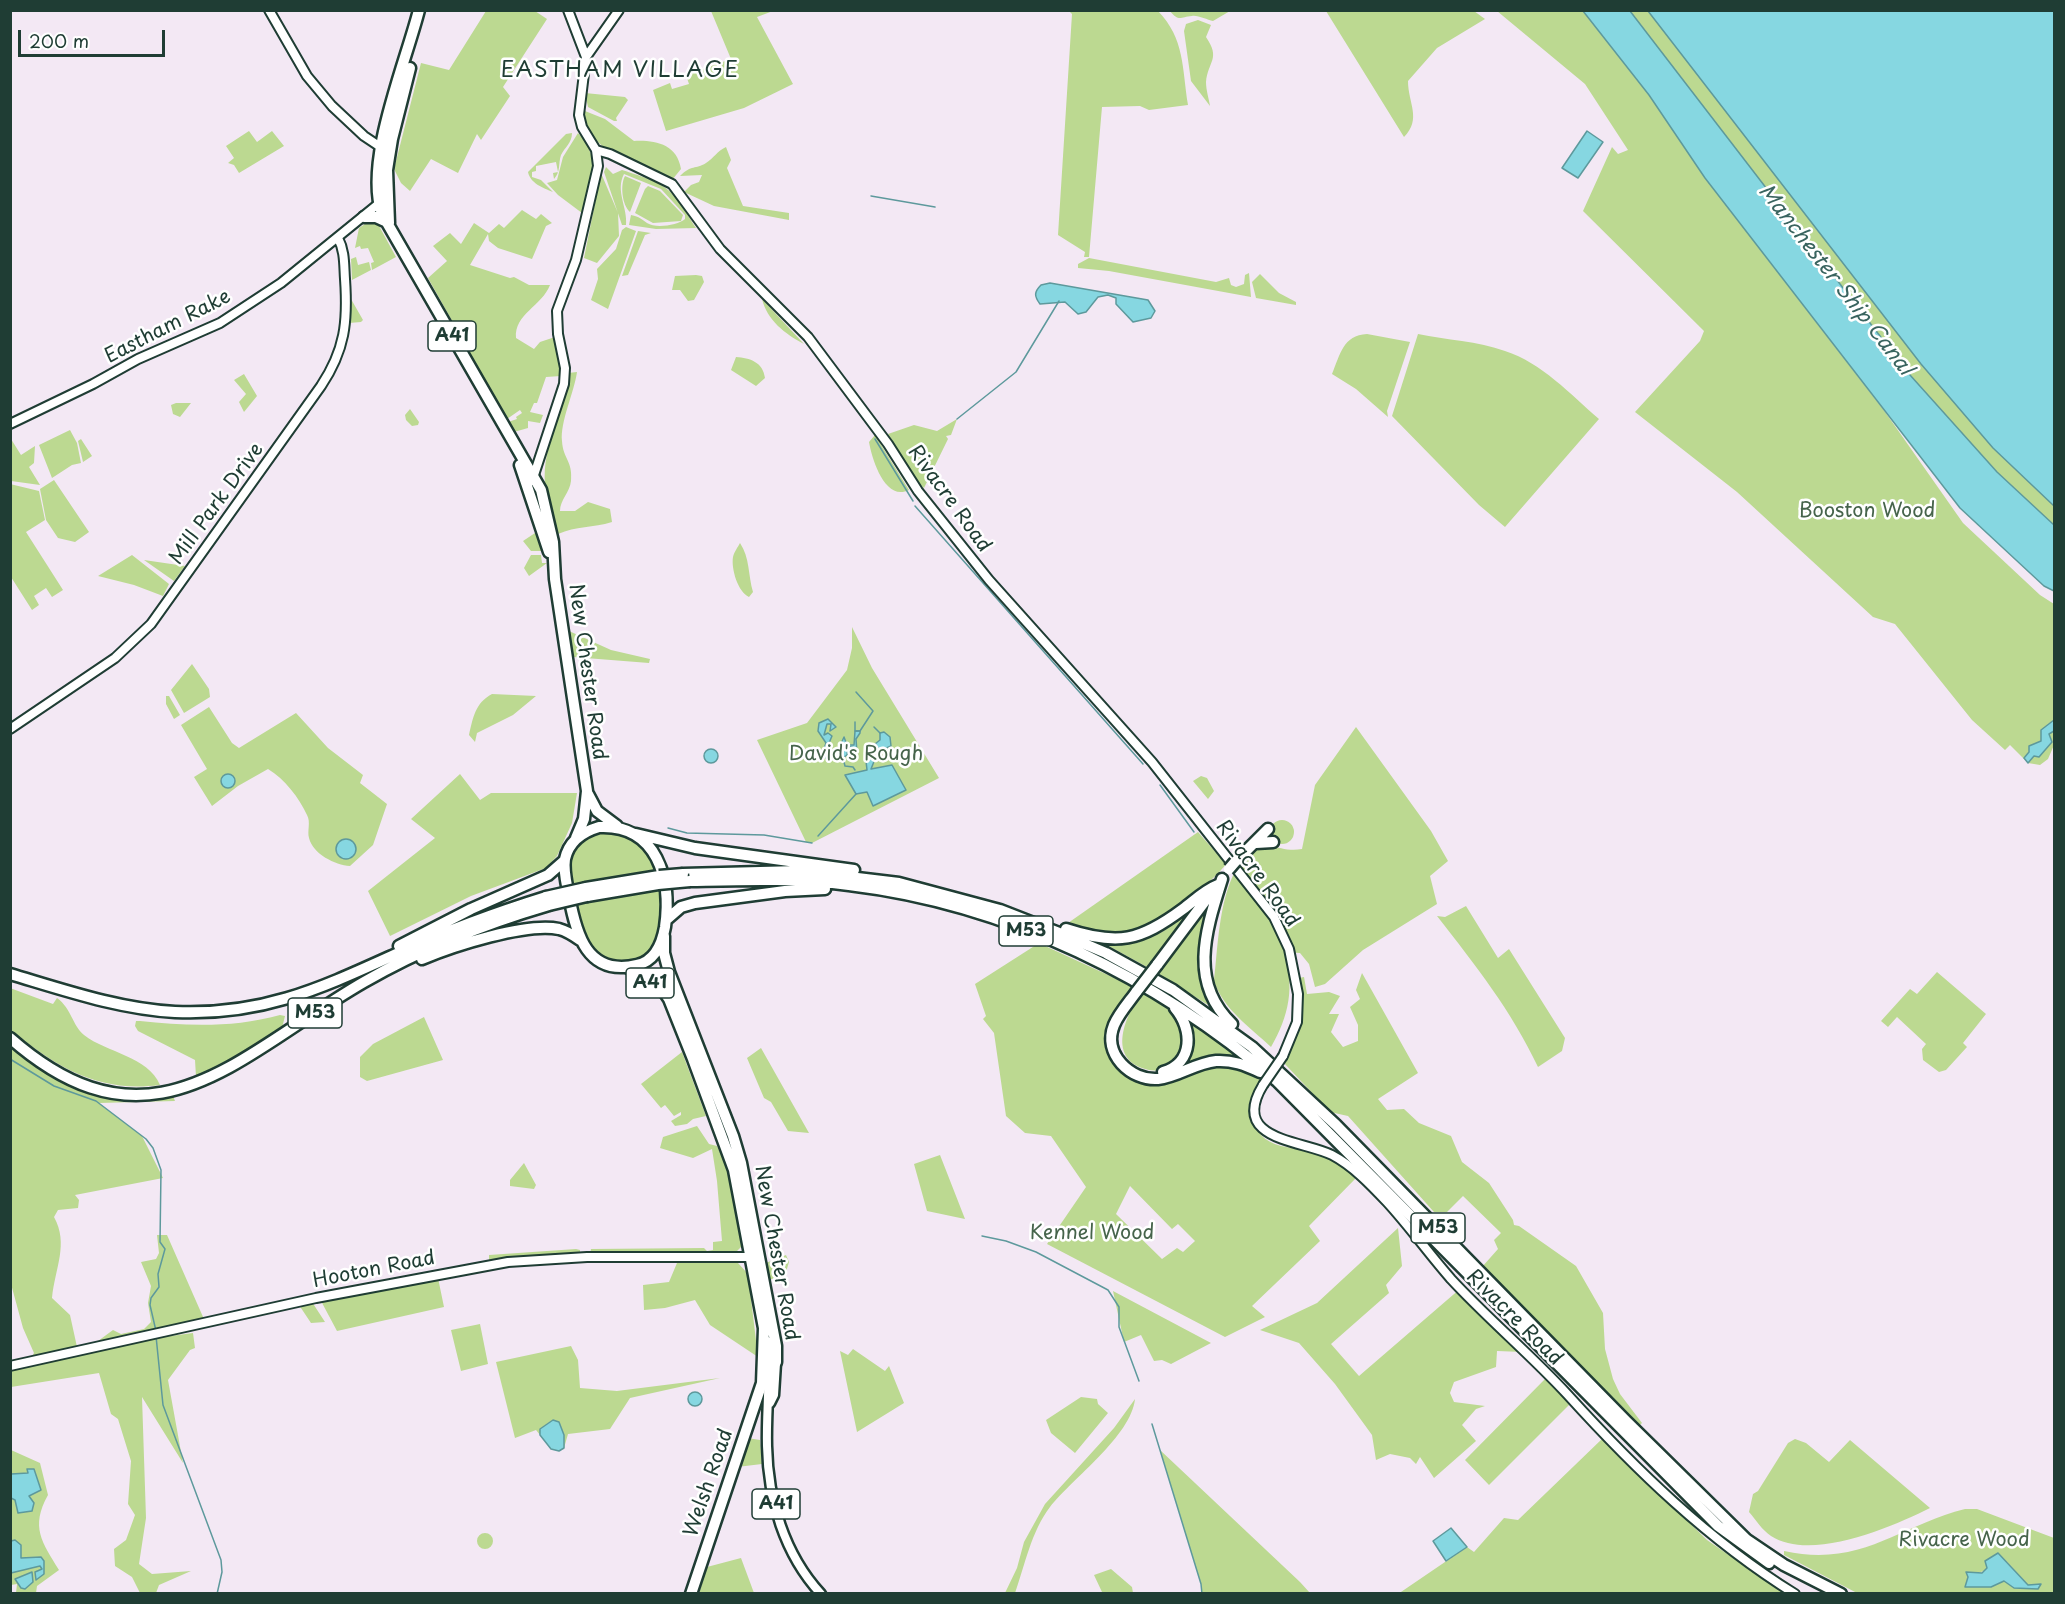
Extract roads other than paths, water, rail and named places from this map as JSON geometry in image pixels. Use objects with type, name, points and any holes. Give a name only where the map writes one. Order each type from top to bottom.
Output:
[{"type":"highway","name":"New Chester Road","points":[[386,150],[385,136],[418,10]]},
{"type":"highway","name":"New Chester Road","points":[[414,29],[411,64],[378,173],[383,201],[389,224],[516,449],[531,483],[541,490],[553,542],[552,558],[587,791],[584,819],[576,838]]},
{"type":"highway","points":[[364,217],[376,217],[389,224]]},
{"type":"highway","name":"New Chester Road","points":[[516,449],[526,463],[531,483]]},
{"type":"highway","name":"New Chester Road","points":[[587,791],[597,811],[619,827]]},
{"type":"highway","points":[[599,827],[619,827],[636,834],[657,857],[666,880],[664,936],[652,957],[641,964],[626,967],[607,965],[597,960],[580,940],[573,916],[564,861],[576,838],[599,827]]},
{"type":"highway","name":"M53","points":[[1268,829],[1232,866],[1137,991],[1112,1030],[1112,1045],[1118,1059],[1134,1075],[1158,1079],[1200,1064],[1226,1061],[1249,1067],[1277,1081]]},
{"type":"highway","name":"M53","points":[[636,834],[696,848],[871,872],[899,883],[1034,917],[1089,936],[1124,939],[1152,930],[1220,882]]},
{"type":"highway","points":[[1256,843],[1273,842]]},
{"type":"highway","name":"M53","points":[[364,970],[377,958],[435,926],[548,875],[564,861]]},
{"type":"highway","name":"M53","points":[[10,974],[114,1003],[173,1012],[234,1010],[276,1003],[326,987],[445,933],[547,901],[586,892],[659,880],[799,871],[899,883]]},
{"type":"highway","name":"M53","points":[[687,878],[799,881],[876,888],[978,914],[1037,935],[1104,962],[1167,998],[1208,1026],[1277,1081],[1718,1526],[1781,1570],[1824,1593]]},
{"type":"highway","name":"M53","points":[[1220,882],[1208,932],[1205,982],[1215,1006],[1252,1047],[1336,1125],[1626,1421],[1747,1540],[1784,1565],[1841,1593]]},
{"type":"highway","name":"M53","points":[[666,920],[681,907],[696,903],[785,891],[876,888]]},
{"type":"highway","name":"M53","points":[[10,1038],[54,1071],[79,1083],[107,1092],[133,1095],[171,1091],[198,1084],[229,1070],[362,983],[449,939],[547,901]]},
{"type":"highway","name":"M53","points":[[1000,910],[1106,954],[1173,990],[1252,1047]]},
{"type":"highway","name":"M53","points":[[362,983],[463,945],[532,929],[560,929],[580,940]]},
{"type":"highway","name":"A41","points":[[560,929],[594,965],[610,972],[646,980],[660,992],[699,1078]]},
{"type":"highway","name":"New Chester Road","points":[[664,936],[664,953],[669,972],[733,1136],[750,1206],[764,1328],[765,1385]]},
{"type":"highway","name":"New Chester Road","points":[[626,967],[650,977],[665,993],[734,1170],[774,1335],[776,1362],[765,1385]]},
{"type":"highway","name":"M53","points":[[1120,1016],[1118,1046],[1128,1063],[1146,1073],[1167,1071],[1183,1057],[1189,1035],[1183,1018],[1167,998]]},
{"type":"highway","name":"Welsh Road","points":[[691,1593],[765,1385]]},
{"type":"main road","points":[[268,10],[307,76],[332,106],[369,141],[386,150]]},
{"type":"main road","points":[[531,483],[542,456],[564,384],[565,368],[558,334],[557,311],[574,267],[598,166],[596,150],[582,128],[579,115],[586,57],[568,10]]},
{"type":"main road","points":[[586,57],[620,10]]},
{"type":"main road","points":[[369,141],[385,136]]},
{"type":"main road","name":"Rivacre Road","points":[[596,150],[610,154],[672,184],[720,249],[808,337],[888,444],[918,491],[982,572],[1152,762],[1274,917],[1289,949],[1298,993],[1297,1022],[1283,1056],[1256,1099],[1257,1121],[1265,1131],[1280,1140],[1328,1153],[1357,1172],[1392,1208],[1452,1279],[1536,1362],[1613,1446],[1752,1568],[1795,1593]]},
{"type":"main road","name":"Eastham Rake","points":[[10,424],[93,384],[138,359],[220,323],[281,283],[383,201]]},
{"type":"main road","name":"Mill Park Drive","points":[[10,729],[115,658],[151,624],[321,386],[332,369],[346,329],[344,259],[338,238]]},
{"type":"main road","points":[[526,463],[536,462],[542,456]]},
{"type":"main road","name":"Hooton Road","points":[[10,1366],[316,1298],[508,1262],[586,1257],[755,1257]]},
{"type":"main road","name":"A41","points":[[770,1403],[774,1395],[776,1362]]},
{"type":"main road","name":"A41","points":[[765,1385],[770,1403],[768,1466],[782,1528],[791,1555],[820,1593]]},
{"type":"water","name":"Manchester Ship Canal","points":[[1583,11],[1630,11],[1910,375],[1997,472],[2054,525],[2054,591],[2044,586],[1960,508],[1705,178],[1649,95]]},
{"type":"water","points":[[1648,11],[2054,11],[2054,506],[1993,448],[1921,364]]},
{"type":"water","points":[[1587,131],[1603,142],[1578,178],[1562,168]]},
{"type":"water","points":[[1050,283],[1148,300],[1155,311],[1151,318],[1133,322],[1116,304],[1116,298],[1108,295],[1098,297],[1086,312],[1078,314],[1065,302],[1040,304],[1036,296],[1037,290],[1041,285]]},
{"type":"water","points":[[828,719],[836,727],[830,731],[831,724],[827,724],[824,735],[828,733],[832,736],[829,743],[830,759],[821,757],[826,743],[818,731],[819,723]]},
{"type":"water","points":[[2054,720],[2054,731],[2049,734],[2052,742],[2039,757],[2034,756],[2028,763],[2024,758],[2029,752],[2029,746],[2041,741],[2041,730]]},
{"type":"water","points":[[855,731],[860,731],[856,739],[857,753],[854,754],[853,747],[848,747],[847,755],[843,758],[841,745],[844,737],[847,745],[854,745]]},
{"type":"water","points":[[884,732],[890,737],[891,746],[880,751],[875,744],[880,740],[880,733]]},
{"type":"water","points":[[711,749],[716,751],[718,756],[716,761],[711,763],[706,761],[704,756],[706,751]]},
{"type":"water","points":[[871,756],[875,759],[871,769],[892,765],[906,790],[873,806],[867,792],[856,794],[845,775],[867,770],[866,761]]},
{"type":"water","points":[[228,774],[233,776],[235,781],[233,786],[228,788],[223,786],[221,781],[223,776]]},
{"type":"water","points":[[346,839],[353,842],[356,849],[353,856],[346,859],[339,856],[336,849],[339,842]]},
{"type":"water","points":[[695,1392],[700,1394],[702,1399],[700,1404],[695,1406],[690,1404],[688,1399],[690,1394]]},
{"type":"water","points":[[553,1420],[559,1422],[564,1435],[564,1448],[559,1451],[551,1449],[540,1435],[540,1429]]},
{"type":"water","points":[[27,1469],[34,1469],[41,1490],[29,1496],[34,1503],[32,1511],[18,1513],[15,1500],[11,1498],[11,1474],[28,1473]]},
{"type":"water","points":[[1451,1528],[1467,1547],[1446,1561],[1433,1541]]},
{"type":"water","points":[[15,1540],[21,1545],[21,1558],[41,1557],[44,1561],[44,1574],[36,1580],[35,1572],[42,1569],[40,1566],[11,1573],[11,1541]]},
{"type":"water","points":[[1998,1553],[2028,1585],[2041,1584],[2038,1589],[2014,1588],[2004,1581],[1991,1587],[1965,1587],[1968,1577],[1966,1572],[1982,1573],[1987,1568],[1985,1561]]},
{"type":"water","points":[[32,1572],[33,1582],[25,1589],[21,1588],[15,1579]]},
{"type":"waterway","points":[[871,196],[935,207]]},
{"type":"waterway","points":[[957,419],[1016,372],[1059,301]]},
{"type":"waterway","points":[[875,439],[913,501]]},
{"type":"waterway","points":[[915,506],[1143,764]]},
{"type":"waterway","points":[[855,722],[855,731],[860,731],[873,711],[856,692]]},
{"type":"waterway","points":[[874,727],[880,733]]},
{"type":"waterway","points":[[830,751],[840,750]]},
{"type":"waterway","points":[[843,758],[845,766],[853,767],[855,770]]},
{"type":"waterway","points":[[1160,785],[1194,832]]},
{"type":"waterway","points":[[818,836],[856,794]]},
{"type":"waterway","points":[[668,828],[687,833],[764,835],[812,843]]},
{"type":"waterway","points":[[10,1059],[54,1086],[96,1101],[146,1139],[153,1148],[161,1170],[160,1242],[165,1249],[158,1274],[159,1287],[151,1298],[150,1305],[156,1331]]},
{"type":"waterway","points":[[982,1236],[1006,1241],[1036,1252],[1108,1290],[1119,1307],[1119,1327],[1139,1381]]},
{"type":"waterway","points":[[156,1336],[163,1405],[221,1560],[222,1572],[217,1594]]},
{"type":"waterway","points":[[1152,1424],[1201,1584],[1202,1594]]},
{"type":"district","name":"EASTHAM VILLAGE","points":[[620,71]]},
{"type":"park label","name":"Booston Wood","points":[[1867,511]]},
{"type":"park label","name":"David's Rough","points":[[856,754]]},
{"type":"park label","name":"Kennel Wood","points":[[1092,1233]]},
{"type":"park label","name":"Rivacre Wood","points":[[1964,1540]]}]
